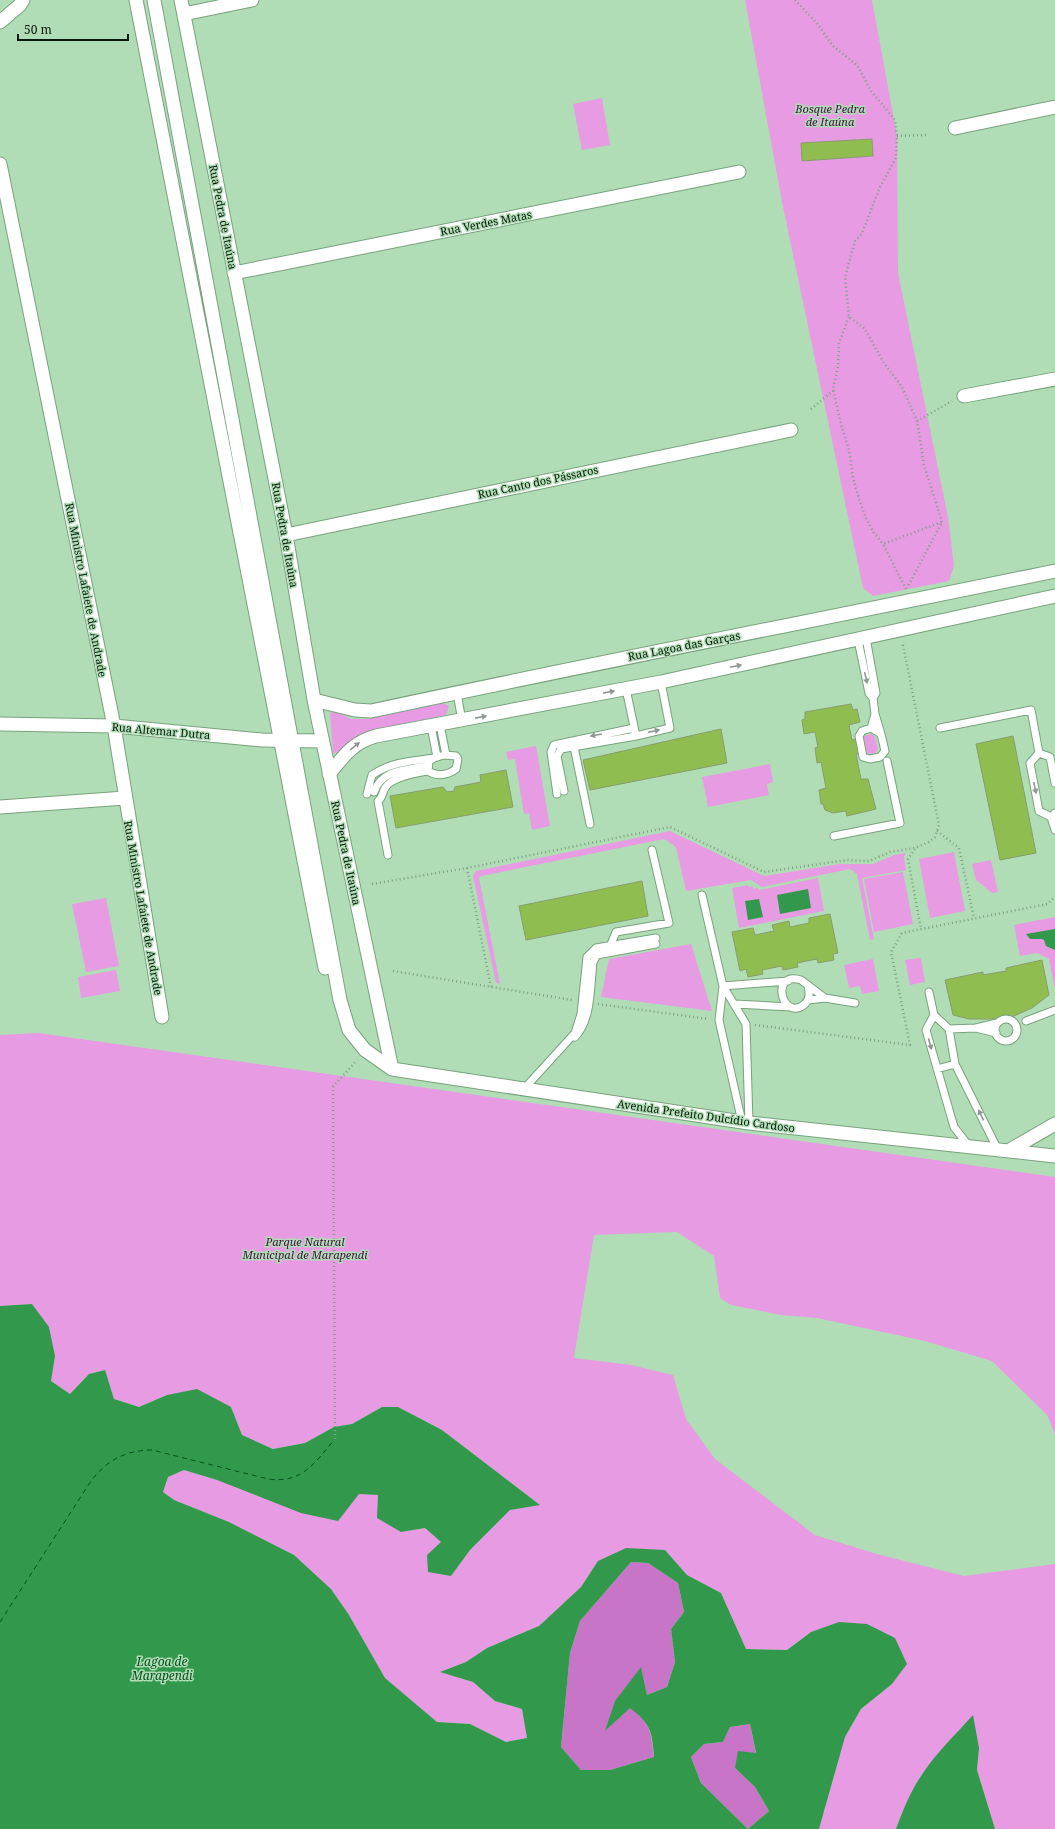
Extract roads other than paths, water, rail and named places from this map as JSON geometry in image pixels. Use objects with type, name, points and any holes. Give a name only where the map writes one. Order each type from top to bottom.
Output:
[{"type":"street","points":[[0,22],[20,5],[23,0]]},
{"type":"street","points":[[136,0],[286,740]]},
{"type":"street","points":[[154,0],[332,1005],[349,1045]]},
{"type":"street","name":"Rua Pedra de Itaúna","points":[[181,0],[286,534],[322,741],[392,1070]]},
{"type":"street","points":[[184,14],[252,0]]},
{"type":"street","points":[[955,128],[1055,107]]},
{"type":"street","name":"Rua Ministro Lafaiete de Andrade","points":[[0,164],[114,726],[162,1017]]},
{"type":"street","name":"Rua Verdes Matas","points":[[234,273],[740,172]]},
{"type":"street","points":[[958,398],[1055,379]]},
{"type":"street","name":"Rua Canto dos Pássaros","points":[[286,534],[791,430]]},
{"type":"street","name":"Rua Lagoa das Garças","points":[[314,700],[363,712],[683,645],[808,622],[1055,571]]},
{"type":"street","points":[[329,774],[353,747],[364,739],[661,682],[1055,596]]},
{"type":"street","name":"Rua Altemar Dutra","points":[[0,724],[114,726],[286,740],[322,741]]},
{"type":"street","name":"Avenida Prefeito Dulcídio Cardoso","points":[[286,740],[340,1000],[349,1030],[365,1050],[392,1070],[745,1122],[1055,1156]]},
{"type":"street","points":[[0,808],[125,798]]},
{"type":"street","points":[[1004,1150],[1055,1124]]},
{"type":"lane","points":[[834,836],[900,823],[873,698],[869,694],[862,639]]},
{"type":"lane","points":[[561,792],[551,752],[554,744],[573,743],[635,732],[670,728],[661,682]]},
{"type":"lane","points":[[626,689],[635,732]]},
{"type":"lane","points":[[457,693],[462,721]]},
{"type":"lane","points":[[940,728],[1031,710],[1039,753]]},
{"type":"lane","points":[[871,728],[876,714]]},
{"type":"lane","points":[[435,726],[446,755]]},
{"type":"lane","points":[[435,726],[435,757]]},
{"type":"lane","points":[[881,734],[871,728],[862,731],[859,736],[863,757],[870,759],[880,757],[887,761]]},
{"type":"lane","points":[[573,743],[590,824]]},
{"type":"lane","points":[[880,757],[885,750]]},
{"type":"lane","points":[[1039,753],[1050,757],[1055,783]]},
{"type":"lane","points":[[1039,753],[1030,763],[1039,811],[1053,815],[1055,830]]},
{"type":"lane","points":[[446,755],[456,756],[458,759],[456,769],[452,772],[438,775],[433,774],[427,769],[393,771],[380,780],[370,793],[372,775],[383,767],[394,763],[446,755]]},
{"type":"lane","points":[[427,769],[428,761],[435,757]]},
{"type":"lane","points":[[388,855],[378,801],[382,798],[385,788],[389,783],[427,769]]},
{"type":"lane","points":[[609,950],[616,932],[669,923],[652,850]]},
{"type":"lane","points":[[702,895],[723,986],[719,1020],[745,1122]]},
{"type":"lane","points":[[524,1090],[575,1033],[586,1002],[593,962],[597,955],[609,950],[656,941]]},
{"type":"lane","points":[[723,986],[797,979],[825,998]]},
{"type":"lane","points":[[788,981],[782,988],[782,997],[784,1002],[792,1007]]},
{"type":"lane","points":[[723,986],[746,1024],[745,1122]]},
{"type":"lane","points":[[808,986],[810,991],[808,1000]]},
{"type":"lane","points":[[929,992],[934,1015],[949,1029],[956,1064],[1004,1150]]},
{"type":"lane","points":[[735,1004],[792,1007],[801,1006],[808,1000],[825,998],[855,1003]]},
{"type":"lane","points":[[949,1029],[976,1028],[997,1023],[1004,1019],[1014,1022],[1026,1021],[1055,1010]]},
{"type":"lane","points":[[934,1015],[926,1030],[954,1127],[970,1147]]},
{"type":"lane","points":[[997,1023],[996,1033],[1000,1039],[1007,1041],[1013,1038],[1026,1021]]},
{"type":"lane","points":[[1014,1022],[1017,1031]]},
{"type":"lane","points":[[976,1028],[996,1033]]},
{"type":"lane","points":[[937,1069],[956,1064]]},
{"type":"water","points":[[808,889],[811,908],[780,914],[777,895]]},
{"type":"water","points":[[759,899],[763,917],[748,920],[745,901]]},
{"type":"water","points":[[1055,929],[1055,950],[1046,946],[1044,940],[1030,939],[1026,934]]},
{"type":"water","name":"Lagoa de Marapendi","points":[[32,1304],[49,1327],[55,1356],[51,1381],[70,1394],[89,1374],[105,1370],[114,1399],[139,1407],[167,1395],[197,1389],[231,1407],[242,1435],[273,1449],[305,1443],[334,1427],[352,1424],[382,1407],[398,1407],[442,1430],[540,1505],[510,1510],[470,1550],[451,1576],[428,1572],[427,1555],[441,1542],[425,1528],[401,1532],[377,1518],[378,1495],[359,1494],[338,1521],[301,1513],[217,1480],[184,1470],[168,1477],[163,1492],[174,1500],[229,1522],[294,1555],[331,1589],[349,1615],[385,1678],[437,1722],[470,1724],[506,1742],[527,1738],[522,1709],[495,1701],[473,1682],[440,1672],[466,1662],[487,1648],[539,1626],[581,1587],[598,1561],[626,1548],[665,1550],[687,1575],[721,1593],[746,1649],[787,1650],[811,1632],[839,1622],[867,1624],[895,1638],[907,1664],[892,1684],[861,1709],[845,1737],[819,1829],[748,1829],[0,1829],[0,1306]],"holes":[[[631,1562],[648,1563],[678,1583],[684,1612],[671,1629],[675,1662],[667,1687],[647,1695],[641,1667],[615,1701],[605,1731],[630,1708],[642,1719],[649,1729],[654,1757],[610,1770],[581,1770],[561,1747],[570,1653],[580,1621]],[[750,1724],[756,1753],[738,1751],[735,1768],[755,1787],[769,1811],[748,1829],[701,1783],[691,1757],[704,1744],[723,1742],[730,1727]]]},
{"type":"water","points":[[973,1715],[979,1748],[977,1770],[995,1829],[896,1829],[911,1793],[928,1765]]},
{"type":"park label","name":"Bosque Pedra de Itaúna","points":[[830,115]]},
{"type":"park label","name":"Parque Natural Municipal de Marapendi","points":[[305,1248]]}]
